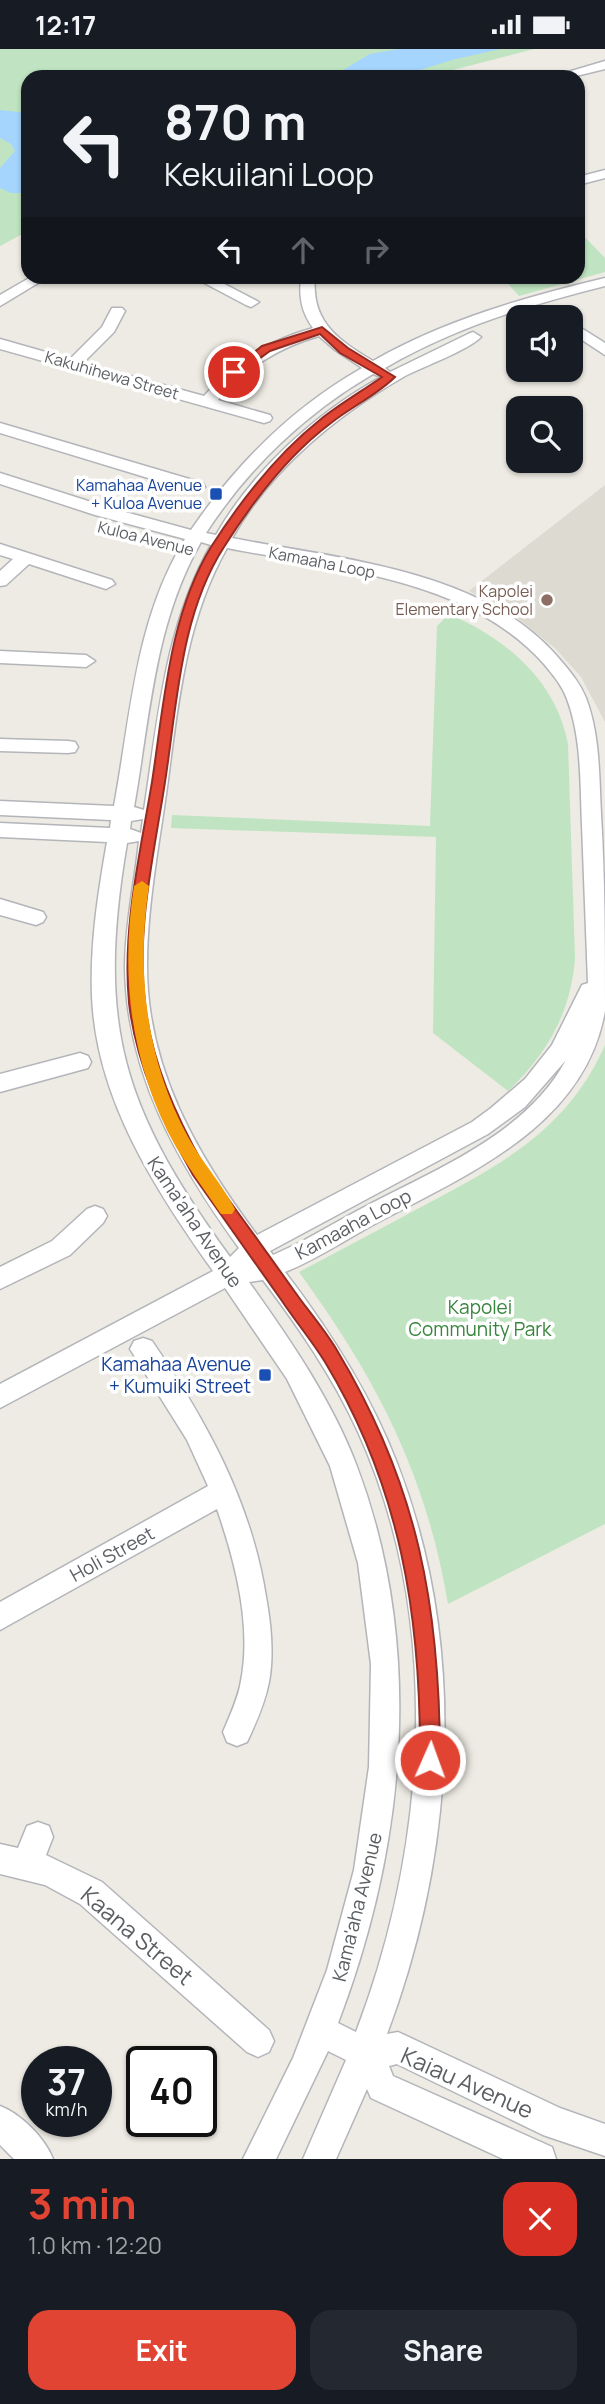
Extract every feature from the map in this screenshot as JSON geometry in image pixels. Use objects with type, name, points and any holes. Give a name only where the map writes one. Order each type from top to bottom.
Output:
[{"type":"street","points":[[599,67],[605,78]]},
{"type":"street","points":[[585,179],[605,174]]},
{"type":"street","name":"Kama'aha Avenue","points":[[259,2159],[299,2083],[321,2031],[356,1929],[377,1829],[386,1733],[382,1631],[372,1568],[360,1517],[332,1441],[296,1373],[166,1185],[131,1114],[114,1064],[103,1005],[101,948],[153,638],[168,590],[192,543],[234,484],[266,447],[324,398],[372,367],[509,306],[605,282]]},
{"type":"street","points":[[0,301],[29,284]]},
{"type":"street","points":[[214,284],[251,302]]},
{"type":"street","points":[[307,284],[307,304],[322,330],[344,351],[390,377]]},
{"type":"street","points":[[568,305],[605,295]]},
{"type":"street","points":[[73,364],[109,329],[117,311]]},
{"type":"street","name":"Kama'aha Avenue","points":[[319,2159],[367,2054],[402,1944],[423,1837],[431,1735],[427,1639],[408,1539],[386,1467],[370,1428],[331,1356],[188,1152],[169,1114],[148,1057],[137,1001],[134,947],[181,640],[195,593],[217,548],[257,490],[288,454],[344,406],[390,377],[506,324]]},
{"type":"street","points":[[208,402],[234,372],[257,354],[290,339],[322,330]]},
{"type":"street","points":[[583,334],[605,350]]},
{"type":"street","name":"Kakuhihewa Street","points":[[0,344],[264,418]]},
{"type":"street","points":[[0,447],[7,431],[198,487]]},
{"type":"street","name":"Kuloa Avenue","points":[[0,478],[192,543]]},
{"type":"street","name":"Kuloa Avenue","points":[[0,494],[118,533],[217,548]]},
{"type":"street","name":"Kamaaha Loop","points":[[0,1397],[262,1258],[473,1161],[527,1124],[555,1095],[580,1058],[596,1019],[600,985],[597,975],[589,760],[579,712],[545,670],[519,645],[488,624],[462,611],[396,589],[217,548]]},
{"type":"street","points":[[0,549],[106,584]]},
{"type":"street","points":[[0,581],[25,558]]},
{"type":"street","points":[[0,657],[86,661]]},
{"type":"street","points":[[0,745],[68,747]]},
{"type":"street","points":[[0,808],[153,814]]},
{"type":"street","points":[[0,831],[150,837]]},
{"type":"street","points":[[0,907],[36,917]]},
{"type":"street","points":[[0,1083],[80,1062]]},
{"type":"street","points":[[0,1279],[61,1248],[95,1216]]},
{"type":"street","points":[[143,1349],[193,1425],[224,1491],[245,1564],[257,1654],[252,1695],[237,1732]]},
{"type":"street","name":"Holi Street","points":[[0,1617],[224,1491]]},
{"type":"street","name":"Kaana Street","points":[[22,1853],[91,1893],[258,2041]]},
{"type":"street","points":[[321,2031],[367,2054]]},
{"type":"street","name":"Kaiau Avenue","points":[[540,2159],[382,2087],[367,2054],[398,2048],[555,2123],[605,2140]]},
{"type":"street","points":[[0,2122],[37,2159]]},
{"type":"shaded area","name":"Kapolei Elementary School","points":[[605,485],[605,722],[581,677],[555,648],[512,614],[469,591]]},
{"type":"green space","points":[[0,49],[534,49],[453,70],[21,70],[21,235],[0,246]]},
{"type":"green space","points":[[585,237],[605,258],[605,272],[585,278]]},
{"type":"green space","points":[[508,284],[562,284],[519,296]]},
{"type":"green space","points":[[449,614],[490,636],[525,664],[552,700],[562,721],[568,744],[575,958],[573,978],[555,1031],[534,1062],[508,1091],[433,1033],[436,837],[171,828],[172,815],[430,826],[437,626]]},
{"type":"green space","name":"Kapolei Community Park","points":[[605,1045],[605,1524],[448,1604],[426,1512],[394,1429],[352,1350],[299,1272],[478,1176],[528,1143],[571,1101]]},
{"type":"water","points":[[399,49],[500,49],[420,70],[343,70],[370,54]]},
{"type":"water","points":[[0,110],[21,112],[21,193],[11,193],[0,188],[0,168],[15,151],[11,144],[0,138]]},
{"type":"slow traffic","points":[[142,886],[136,921],[134,974],[141,1029],[148,1057],[157,1085],[183,1143],[226,1209]]},
{"type":"place","name":"Kamahaa Avenue + Kuloa Avenue","points":[[216,494]]},
{"type":"place","name":"Kapolei Elementary School","points":[[547,600]]},
{"type":"place","name":"Kamahaa Avenue + Kumuiki Street","points":[[265,1375]]},
{"type":"route","points":[[234,372],[266,349],[322,330],[344,351],[390,377],[364,392],[325,421],[271,472],[216,548],[195,593],[181,640],[136,921],[134,974],[137,1001],[141,1029],[157,1085],[183,1143],[199,1171],[331,1356],[370,1428],[386,1467],[411,1550],[427,1639],[430,1760]]}]
